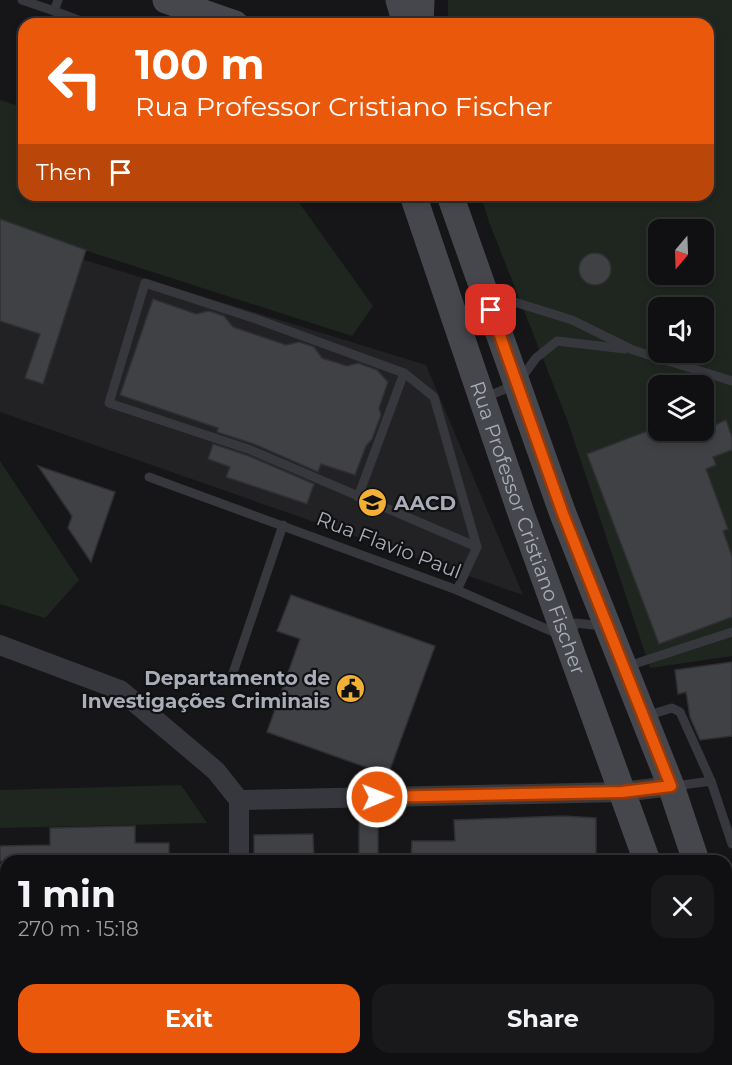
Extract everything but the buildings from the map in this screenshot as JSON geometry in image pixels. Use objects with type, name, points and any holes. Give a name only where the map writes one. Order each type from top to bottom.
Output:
[{"type":"main road","points":[[166,0],[218,18]]},
{"type":"main road","points":[[391,18],[392,0]]},
{"type":"main road","points":[[399,0],[404,18]]},
{"type":"main road","points":[[420,18],[421,0]]},
{"type":"main road","name":"Rua Professor Cristiano Fischer","points":[[415,201],[481,399],[645,855]]},
{"type":"main road","name":"Rua Professor Cristiano Fischer","points":[[452,201],[563,514],[641,717],[671,786],[694,855]]},
{"type":"main road","points":[[568,639],[607,626]]},
{"type":"street","points":[[0,645],[120,690],[216,771],[239,800],[239,855]]},
{"type":"street","points":[[239,800],[622,792],[671,786]]},
{"type":"lane","points":[[22,0],[73,18]]},
{"type":"lane","points":[[54,11],[58,0]]},
{"type":"lane","points":[[458,590],[477,547],[434,397],[404,373],[256,319],[145,283],[109,403],[251,450],[477,547]]},
{"type":"lane","points":[[484,292],[572,320],[633,350],[732,381]]},
{"type":"lane","points":[[481,399],[517,384],[536,358],[557,341],[633,350]]},
{"type":"lane","points":[[358,497],[404,373]]},
{"type":"lane","name":"Rua Flavio Paul","points":[[149,477],[458,590],[568,639]]},
{"type":"lane","points":[[232,676],[284,525]]},
{"type":"lane","points":[[623,668],[732,632]]},
{"type":"lane","points":[[641,717],[672,708],[680,712],[711,781],[732,844]]},
{"type":"lane","points":[[671,786],[711,781]]},
{"type":"shaded area","points":[[448,0],[732,0],[732,656],[650,668],[568,422],[483,201],[714,201],[714,18],[448,18]]},
{"type":"shaded area","points":[[0,100],[18,106],[18,201],[298,201],[373,306],[352,336],[0,223]]},
{"type":"shaded area","name":"AACD","points":[[0,234],[426,365],[523,595],[0,412]]},
{"type":"shaded area","points":[[0,461],[79,580],[45,618],[0,604]]},
{"type":"shaded area","points":[[181,785],[207,823],[0,828],[0,790]]},
{"type":"place","name":"AACD","points":[[373,503]]},
{"type":"place","name":"Departamento de Investigações Criminais","points":[[351,689]]},
{"type":"route","points":[[377,797],[622,792],[671,786],[641,717],[563,514],[491,310]]}]
